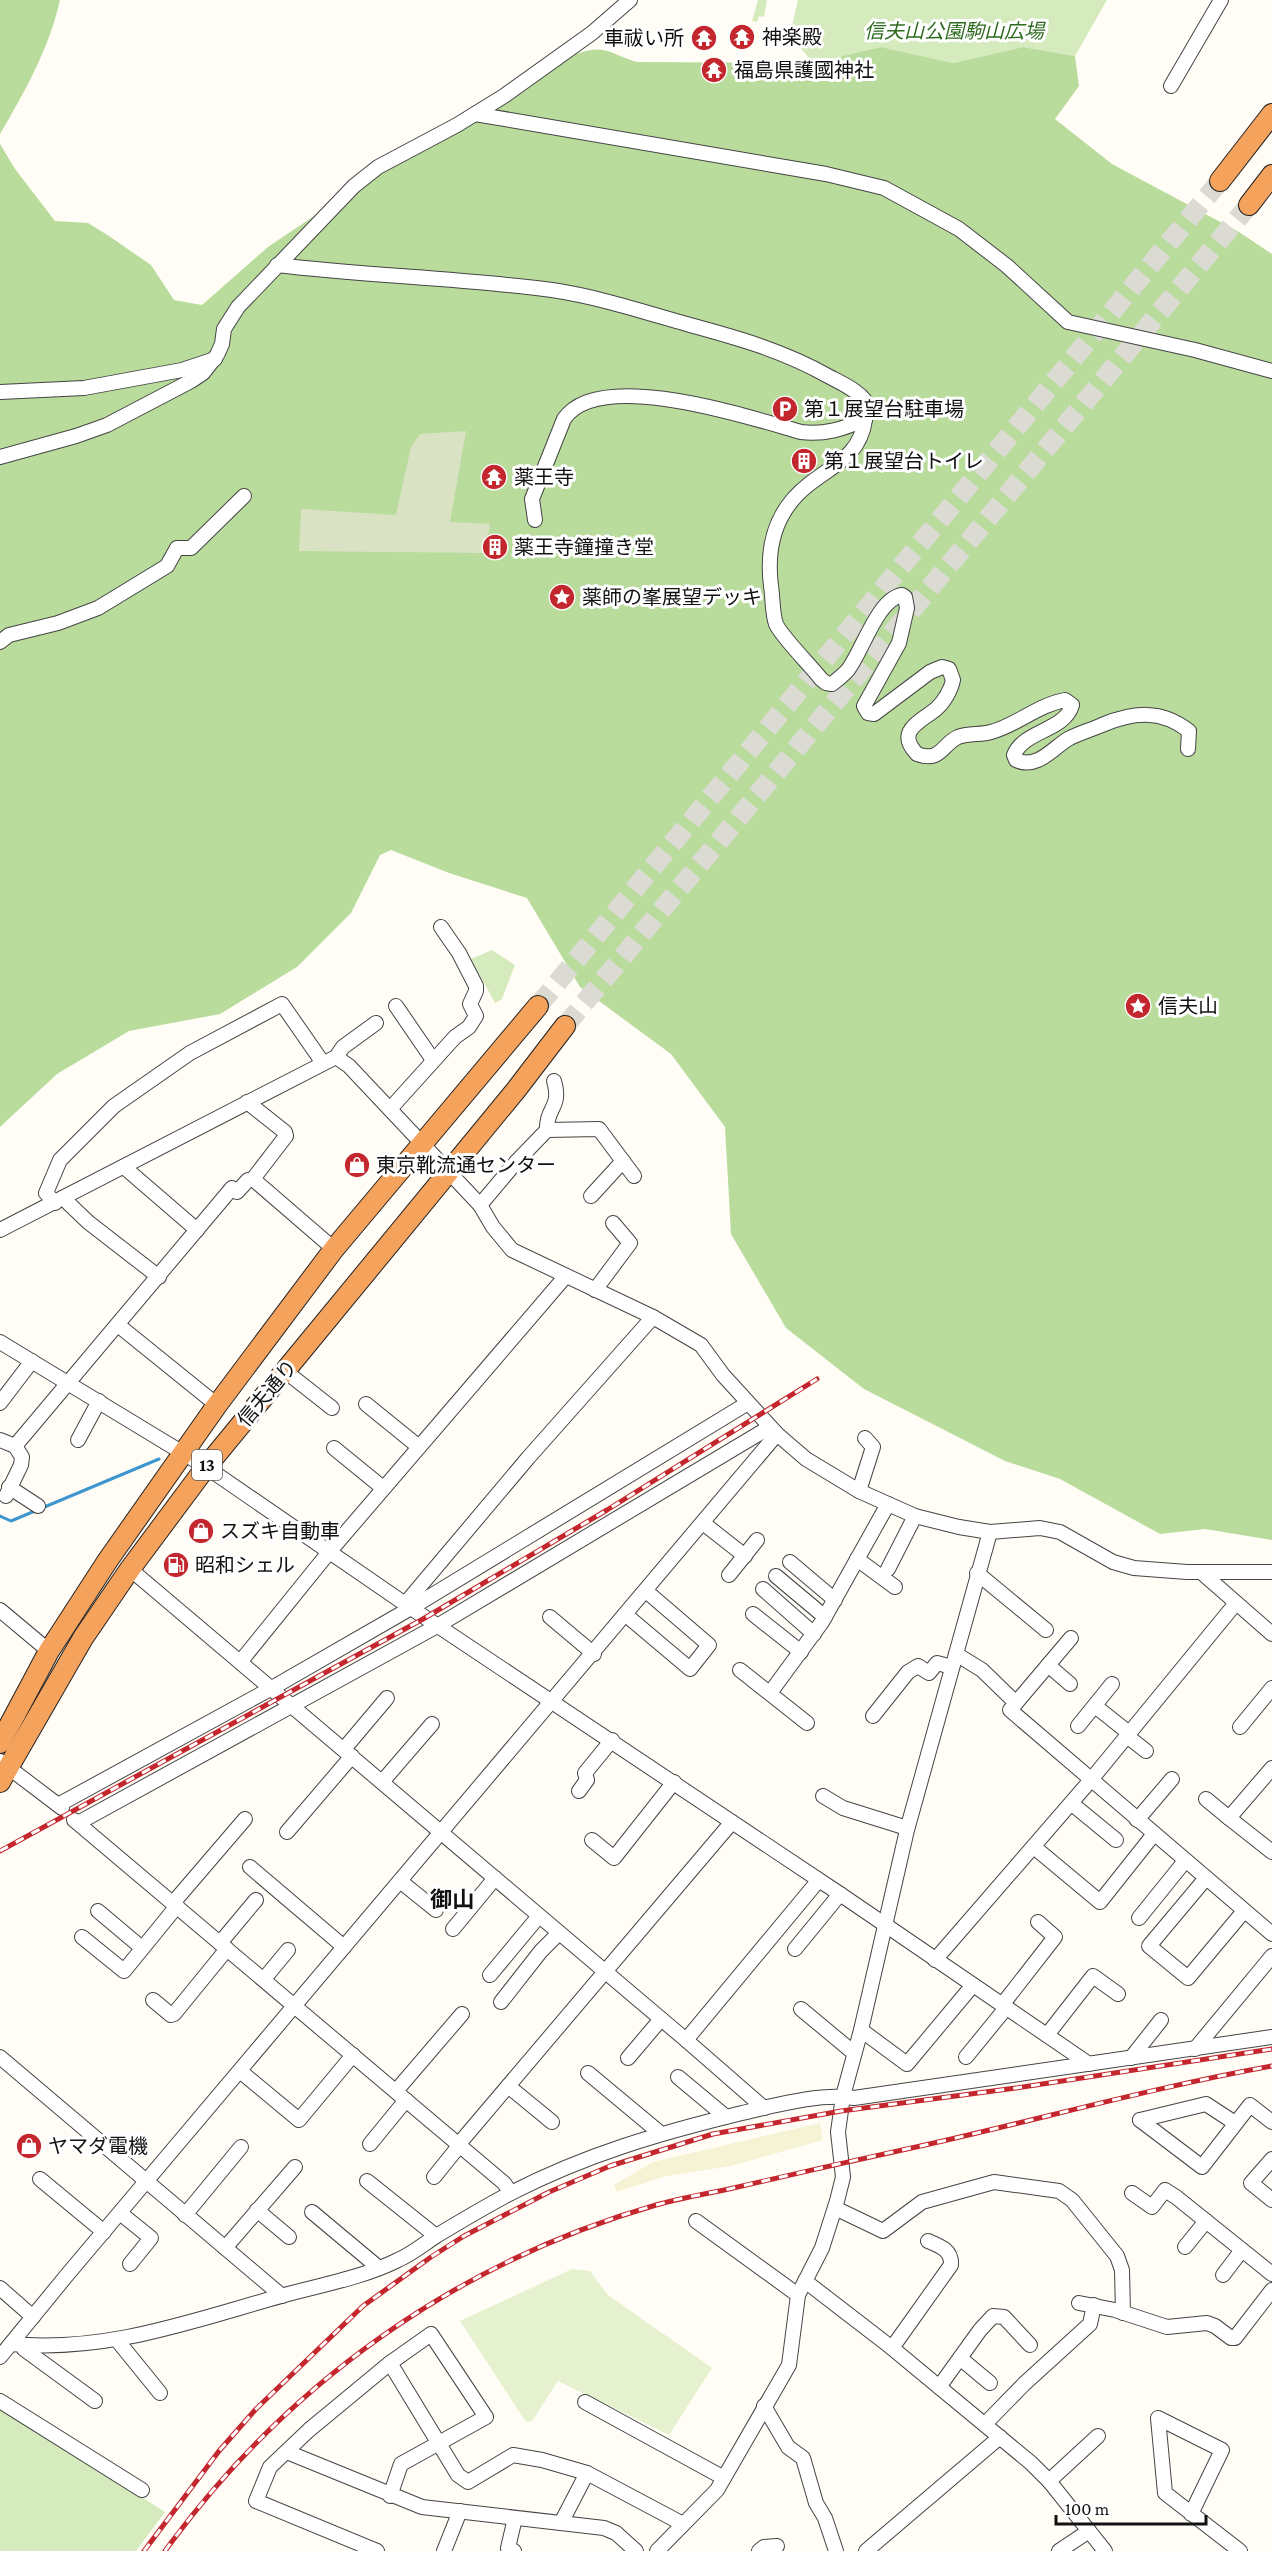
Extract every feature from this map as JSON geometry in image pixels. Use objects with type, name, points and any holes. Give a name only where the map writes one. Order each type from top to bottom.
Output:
[{"type":"highway","points":[[1220,181],[1272,114]]},
{"type":"highway","points":[[1249,205],[1272,175]]},
{"type":"highway","name":"信夫通り","points":[[0,1743],[49,1651],[108,1560],[217,1405],[334,1249],[538,1006]]},
{"type":"highway","name":"信夫通り","points":[[3,1770],[78,1647],[130,1569],[206,1467],[565,1026]]},
{"type":"street","points":[[0,457],[107,425],[203,373],[215,359],[222,344],[224,329],[238,307],[354,186],[378,167],[475,114],[592,33],[630,0]]},
{"type":"street","points":[[1171,86],[1221,0]]},
{"type":"street","points":[[475,114],[826,174],[884,188],[959,229],[1007,266],[1068,322],[1195,350],[1272,371]]},
{"type":"street","points":[[277,265],[353,274],[490,283],[554,291],[601,300],[785,353],[849,388],[866,401],[869,410],[865,419],[866,427],[861,437],[839,465],[807,486],[778,522],[769,551],[775,622],[821,679],[832,684],[848,670],[878,617],[892,599],[902,595],[905,597],[907,608],[899,643],[864,706],[868,713],[874,714],[930,672],[942,667],[949,669],[953,680],[944,699],[938,708],[913,726],[909,733],[912,747],[918,753],[930,756],[938,754],[958,737],[992,732],[1048,705],[1065,700],[1072,705],[1066,716],[1024,741],[1016,750],[1014,755],[1016,760],[1034,762],[1071,738],[1121,717],[1142,714],[1154,714],[1179,723],[1189,731],[1188,749]]},
{"type":"street","points":[[0,392],[84,388],[182,370],[215,359]]},
{"type":"street","points":[[535,520],[532,499],[564,419],[570,411],[592,399],[639,396],[673,400],[817,434],[851,426],[865,419]]},
{"type":"street","points":[[0,642],[9,635],[98,608],[134,588],[167,566],[177,548],[191,548],[202,539],[244,496]]},
{"type":"street","points":[[390,1109],[455,1037],[469,1027],[476,1016],[470,1004],[476,986],[459,953],[441,927]]},
{"type":"street","points":[[159,1277],[46,1192],[60,1160],[114,1106],[190,1053],[282,1004],[323,1063]]},
{"type":"street","points":[[396,1006],[433,1060]]},
{"type":"street","points":[[0,1230],[336,1057],[343,1047],[376,1023]]},
{"type":"street","points":[[336,1057],[350,1066],[480,1205],[493,1227],[512,1250],[653,1317],[701,1345],[723,1376],[774,1431],[820,1469],[859,1491],[915,1516],[990,1532],[1040,1528],[1067,1536],[1113,1563],[1157,1571],[1272,1572]]},
{"type":"street","points":[[480,1205],[547,1130],[548,1118],[558,1095],[554,1081]]},
{"type":"street","points":[[15,1446],[232,1188],[237,1192],[248,1180],[254,1179],[286,1136],[285,1132],[247,1102]]},
{"type":"street","points":[[547,1130],[599,1129],[634,1176]]},
{"type":"street","points":[[591,1196],[623,1161]]},
{"type":"street","points":[[124,1167],[197,1230]]},
{"type":"street","points":[[254,1179],[334,1249]]},
{"type":"street","points":[[595,1290],[630,1243],[613,1223]]},
{"type":"street","points":[[241,1661],[383,1488],[565,1277]]},
{"type":"street","points":[[408,1606],[528,1458],[653,1317]]},
{"type":"street","points":[[118,1325],[217,1405]]},
{"type":"street","points":[[0,1342],[206,1467],[437,1626],[612,1740],[1089,2064]]},
{"type":"street","points":[[0,1403],[32,1361]]},
{"type":"street","points":[[285,1371],[332,1408]]},
{"type":"street","points":[[78,1440],[99,1401]]},
{"type":"street","points":[[3,1770],[60,1806],[272,1688],[748,1403]]},
{"type":"street","points":[[366,1404],[419,1447]]},
{"type":"street","points":[[0,2357],[17,2344],[33,2317],[104,2232],[594,1654],[703,1523],[774,1431]]},
{"type":"street","points":[[511,2193],[504,2183],[76,1821],[437,1626],[774,1431]]},
{"type":"street","points":[[859,1491],[873,1447],[865,1438]]},
{"type":"street","points":[[0,1440],[15,1446],[22,1460],[7,1491],[38,1506]]},
{"type":"street","points":[[334,1448],[383,1488]]},
{"type":"street","points":[[770,1693],[825,1617],[888,1504]]},
{"type":"street","points":[[888,1569],[915,1516]]},
{"type":"street","points":[[703,1523],[745,1556]]},
{"type":"street","points":[[657,2551],[708,2501],[724,2478],[789,2366],[798,2295],[822,2248],[843,2177],[838,2132],[843,2096],[861,2030],[907,1828],[990,1532]]},
{"type":"street","points":[[729,1575],[757,1540]]},
{"type":"street","points":[[857,1559],[896,1587]]},
{"type":"street","points":[[790,1562],[835,1600]]},
{"type":"street","points":[[130,1569],[293,1705],[764,2108]]},
{"type":"street","points":[[1201,1572],[1272,1634]]},
{"type":"street","points":[[977,1573],[1046,1630]]},
{"type":"street","points":[[776,1576],[825,1617]]},
{"type":"street","points":[[763,1589],[814,1634]]},
{"type":"street","points":[[626,1615],[690,1669],[709,1645],[646,1591]]},
{"type":"street","points":[[935,1960],[1090,1781],[1236,1603]]},
{"type":"street","points":[[0,1610],[49,1651]]},
{"type":"street","points":[[753,1614],[801,1652]]},
{"type":"street","points":[[550,1617],[594,1654]]},
{"type":"street","points":[[1071,1638],[1010,1710],[1090,1781],[1272,1934]]},
{"type":"street","points":[[873,1716],[908,1672],[918,1666],[929,1673],[937,1663],[954,1661],[982,1670],[1016,1703]]},
{"type":"street","points":[[1048,1665],[1070,1684]]},
{"type":"street","points":[[740,1670],[807,1723]]},
{"type":"street","points":[[1078,1726],[1112,1684]]},
{"type":"street","points":[[1240,1727],[1272,1688]]},
{"type":"street","points":[[287,1832],[387,1698]]},
{"type":"street","points":[[1095,1706],[1146,1751]]},
{"type":"street","points":[[382,1782],[432,1724]]},
{"type":"street","points":[[579,1791],[587,1780],[585,1773],[612,1740]]},
{"type":"street","points":[[1229,1818],[1272,1768]]},
{"type":"street","points":[[1137,1820],[1172,1779]]},
{"type":"street","points":[[592,1840],[614,1858],[674,1782]]},
{"type":"street","points":[[823,1796],[843,1808],[907,1828]]},
{"type":"street","points":[[1206,1799],[1272,1852]]},
{"type":"street","points":[[1071,1803],[1116,1840]]},
{"type":"street","points":[[82,1937],[124,1971],[245,1818]]},
{"type":"street","points":[[434,2177],[508,2086],[732,1822]]},
{"type":"street","points":[[1034,1847],[1100,1902],[1154,1834]]},
{"type":"street","points":[[1139,1918],[1185,1860]]},
{"type":"street","points":[[250,1867],[344,1947]]},
{"type":"street","points":[[453,1929],[495,1878]]},
{"type":"street","points":[[1206,1878],[1149,1946],[1188,1978],[1244,1911]]},
{"type":"street","points":[[400,1881],[436,1910]]},
{"type":"street","points":[[686,2040],[818,1881]]},
{"type":"street","points":[[795,1948],[840,1894]]},
{"type":"street","points":[[153,2000],[171,2015],[174,2014],[256,1900]]},
{"type":"street","points":[[98,1911],[142,1948]]},
{"type":"street","points":[[490,1975],[539,1916]]},
{"type":"street","points":[[966,2057],[1055,1938],[1038,1922]]},
{"type":"street","points":[[501,2002],[541,1951],[559,1933]]},
{"type":"street","points":[[264,1979],[288,1950]]},
{"type":"street","points":[[1195,2049],[1272,1956]]},
{"type":"street","points":[[1047,2035],[1093,1976],[1118,1994]]},
{"type":"street","points":[[861,2030],[907,2064],[973,1985]]},
{"type":"street","points":[[801,2009],[854,2053]]},
{"type":"street","points":[[370,2144],[401,2095],[462,2013]]},
{"type":"street","points":[[628,2058],[661,2019]]},
{"type":"street","points":[[1131,2058],[1161,2020]]},
{"type":"street","points":[[17,2344],[60,2346],[117,2340],[379,2268],[400,2260],[436,2236],[511,2193],[609,2149],[660,2133],[764,2108],[843,2096],[854,2098],[1272,2037]]},
{"type":"street","points":[[240,2071],[299,2120],[353,2055]]},
{"type":"street","points":[[0,2057],[282,2296]]},
{"type":"street","points":[[588,2073],[660,2133]]},
{"type":"street","points":[[678,2077],[726,2117]]},
{"type":"street","points":[[508,2086],[552,2122]]},
{"type":"street","points":[[1235,2123],[1206,2104],[1140,2120],[1202,2167],[1250,2105],[1272,2122]]},
{"type":"street","points":[[185,2215],[241,2147]]},
{"type":"street","points":[[1272,2159],[1251,2183],[1272,2200]]},
{"type":"street","points":[[225,2248],[295,2167]]},
{"type":"street","points":[[40,2179],[104,2232]]},
{"type":"street","points":[[367,2181],[436,2236]]},
{"type":"street","points":[[835,2208],[883,2231],[922,2202],[994,2182],[1059,2191],[1072,2200],[1117,2256],[1122,2270],[1123,2313]]},
{"type":"street","points":[[1132,2193],[1152,2207],[1165,2190],[1272,2274]]},
{"type":"street","points":[[258,2211],[290,2236]]},
{"type":"street","points":[[312,2212],[379,2268]]},
{"type":"street","points":[[120,2213],[151,2238],[130,2264]]},
{"type":"street","points":[[696,2221],[798,2295]]},
{"type":"street","points":[[1185,2247],[1206,2221]]},
{"type":"street","points":[[892,2348],[951,2265],[950,2256],[944,2248],[928,2241]]},
{"type":"street","points":[[1223,2275],[1242,2250]]},
{"type":"street","points":[[805,2281],[985,2424],[1049,2481],[1105,2551]]},
{"type":"street","points":[[0,2288],[33,2317]]},
{"type":"street","points":[[1079,2303],[1094,2305],[1167,2327],[1207,2323],[1231,2338],[1235,2338],[1272,2290]]},
{"type":"street","points":[[985,2424],[1009,2398],[1090,2324],[1094,2305]]},
{"type":"street","points":[[939,2387],[980,2330],[993,2316],[1004,2317],[1030,2345]]},
{"type":"street","points":[[377,2551],[256,2501],[270,2467],[309,2430],[390,2363],[431,2334],[486,2417],[401,2464],[390,2496]]},
{"type":"street","points":[[117,2340],[160,2393]]},
{"type":"street","points":[[17,2344],[95,2401]]},
{"type":"street","points":[[960,2358],[990,2383]]},
{"type":"street","points":[[390,2363],[458,2475],[468,2482],[513,2455],[542,2460],[587,2474],[683,2524]]},
{"type":"street","points":[[0,2401],[142,2490]]},
{"type":"street","points":[[585,2402],[724,2478]]},
{"type":"street","points":[[764,2406],[788,2447],[803,2458],[816,2503],[825,2518],[836,2551]]},
{"type":"street","points":[[1191,2514],[1222,2450],[1158,2418],[1165,2493],[1191,2514],[1240,2551]]},
{"type":"street","points":[[1049,2481],[1098,2436]]},
{"type":"street","points":[[866,2551],[1000,2437]]},
{"type":"street","points":[[287,2452],[422,2508],[610,2530],[616,2532],[636,2551]]},
{"type":"street","points":[[561,2523],[587,2474]]},
{"type":"street","points":[[444,2551],[460,2511]]},
{"type":"street","points":[[514,2551],[508,2548],[515,2518]]},
{"type":"street","points":[[1059,2551],[1089,2530]]},
{"type":"street","points":[[754,2535],[767,2548]]},
{"type":"shaded area","points":[[820,2123],[823,2140],[731,2166],[666,2176],[617,2192],[614,2185],[653,2162]]},
{"type":"green space","points":[[0,0],[60,0],[43,53],[0,134]]},
{"type":"green space","points":[[758,0],[767,0],[764,17],[759,16],[757,22],[752,21]]},
{"type":"green space","name":"信夫山公園駒山広場","points":[[798,0],[1107,0],[1075,56],[1023,47],[953,63],[881,47],[813,63],[790,35]]},
{"type":"green space","points":[[881,47],[953,63],[1023,47],[1075,56],[1079,86],[1055,119],[1112,164],[1239,232],[1272,254],[1272,1540],[1205,1529],[1160,1534],[1060,1479],[1005,1461],[864,1389],[786,1328],[731,1234],[725,1127],[671,1054],[580,987],[527,898],[449,873],[391,850],[380,855],[351,913],[297,967],[220,1014],[129,1031],[57,1074],[0,1127],[0,144],[15,169],[55,221],[88,223],[151,265],[174,300],[202,305],[268,247],[397,160],[573,55],[584,51],[600,50],[637,62],[813,63]]},
{"type":"green space","points":[[466,431],[450,522],[490,524],[485,553],[299,551],[301,509],[396,515],[411,447],[420,434]]},
{"type":"green space","points":[[492,950],[515,965],[502,999],[495,1003],[471,959]]},
{"type":"green space","points":[[572,2269],[590,2271],[608,2295],[712,2368],[669,2435],[558,2381],[532,2421],[526,2422],[460,2321]]},
{"type":"green space","points":[[0,2406],[165,2512],[136,2551],[0,2551]]},
{"type":"waterway","points":[[0,1516],[11,1521],[159,1459]]},
{"type":"tunnel","points":[[538,1006],[1220,181]]},
{"type":"tunnel","points":[[565,1026],[1249,205]]},
{"type":"railway","points":[[0,1851],[423,1619],[607,1510],[817,1379]]},
{"type":"railway","points":[[144,2551],[219,2451],[256,2409],[363,2306],[464,2236],[549,2192],[610,2166],[713,2134],[841,2111],[1016,2088],[1272,2049]]},
{"type":"railway","points":[[165,2551],[213,2491],[265,2434],[321,2383],[381,2337],[445,2295],[512,2260],[583,2229],[683,2198],[1272,2066]]},
{"type":"place","name":"神楽殿","points":[[742,37]]},
{"type":"place","name":"車祓い所","points":[[704,38]]},
{"type":"place","name":"福島県護國神社","points":[[714,70]]},
{"type":"place","name":"第１展望台駐車場","points":[[785,409]]},
{"type":"place","name":"第１展望台トイレ","points":[[804,461]]},
{"type":"place","name":"薬王寺","points":[[494,477]]},
{"type":"place","name":"薬王寺鐘撞き堂","points":[[495,547]]},
{"type":"place","name":"薬師の峯展望デッキ","points":[[562,597]]},
{"type":"place","name":"信夫山","points":[[1138,1006]]},
{"type":"place","name":"東京靴流通センター","points":[[357,1165]]},
{"type":"place","name":"スズキ自動車","points":[[201,1531]]},
{"type":"place","name":"昭和シェル","points":[[176,1565]]},
{"type":"place","name":"ヤマダ電機","points":[[29,2146]]},
{"type":"district","name":"御山","points":[[452,1899]]}]
